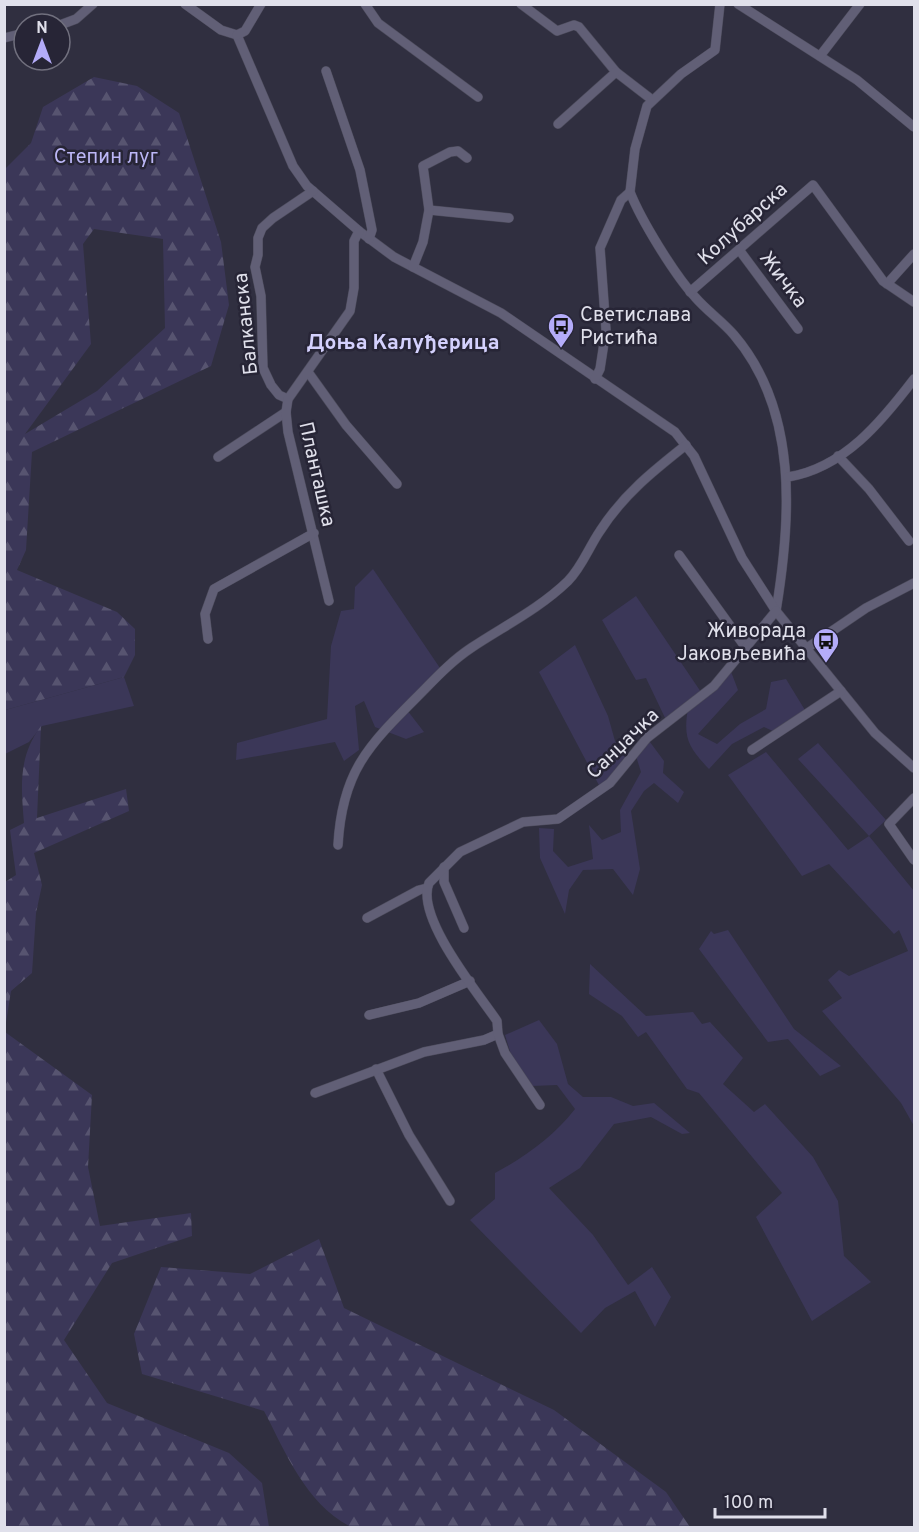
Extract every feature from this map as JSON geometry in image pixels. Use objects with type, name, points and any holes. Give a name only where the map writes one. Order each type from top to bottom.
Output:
[{"type":"street","points":[[72,20],[93,4]]},
{"type":"street","points":[[185,4],[221,30],[237,35],[245,31],[261,4]]},
{"type":"street","points":[[365,4],[378,23],[478,97]]},
{"type":"street","points":[[521,4],[557,31],[572,26],[579,27],[616,72],[651,99]]},
{"type":"street","points":[[720,4],[715,50],[651,99],[640,126],[630,177],[630,192],[690,292],[735,336],[760,376],[782,442],[788,477],[785,494],[785,552],[776,611]]},
{"type":"street","points":[[738,4],[866,86],[915,127]]},
{"type":"street","points":[[820,56],[860,4]]},
{"type":"street","points":[[237,35],[293,166],[313,191],[369,238],[413,267],[501,313],[595,379],[659,419],[686,445],[742,558],[776,611],[875,733],[915,768]]},
{"type":"street","points":[[326,71],[360,170],[372,230],[369,238]]},
{"type":"street","points":[[558,124],[616,72]]},
{"type":"street","points":[[413,267],[423,242],[429,210],[423,166],[450,152],[458,151],[467,158]]},
{"type":"street","name":"Колубарска","points":[[690,292],[813,186],[818,189],[887,284]]},
{"type":"street","name":"Балканска","points":[[288,399],[275,390],[263,368],[261,296],[255,267],[258,238],[262,228],[273,218],[313,191]]},
{"type":"street","points":[[595,379],[606,330],[600,248],[621,200],[630,192]]},
{"type":"street","points":[[429,210],[509,218]]},
{"type":"street","name":"Планташка","points":[[328,601],[314,533],[288,432],[286,412],[288,399],[350,311],[354,288],[354,242],[359,231]]},
{"type":"street","name":"Жичка","points":[[740,251],[798,329]]},
{"type":"street","points":[[915,254],[887,284],[915,302]]},
{"type":"street","points":[[308,372],[346,425],[397,484]]},
{"type":"street","points":[[788,477],[807,473],[838,456],[882,421],[915,379]]},
{"type":"street","points":[[218,457],[286,412]]},
{"type":"street","points":[[338,845],[340,816],[345,800],[356,768],[371,744],[456,658],[541,603],[570,579],[600,531],[630,492],[644,477],[686,445]]},
{"type":"street","points":[[838,456],[876,497],[909,541]]},
{"type":"street","points":[[208,639],[205,614],[214,589],[314,533]]},
{"type":"street","points":[[679,555],[747,648]]},
{"type":"street","points":[[807,648],[866,608],[915,583]]},
{"type":"street","name":"Санџачка","points":[[427,888],[460,852],[528,821],[558,819],[610,783],[652,734],[714,686],[776,611]]},
{"type":"street","points":[[752,750],[841,691]]},
{"type":"street","points":[[915,798],[889,824],[915,860]]},
{"type":"street","points":[[444,867],[444,882],[464,928]]},
{"type":"street","points":[[366,918],[418,890],[427,888],[428,905],[435,925],[497,1021],[498,1034],[505,1053],[540,1105]]},
{"type":"street","points":[[369,1015],[419,1003],[470,981]]},
{"type":"street","points":[[315,1093],[424,1052],[490,1039],[498,1034]]},
{"type":"street","points":[[376,1069],[409,1135],[450,1201]]},
{"type":"green space","name":"Степин луг","points":[[94,77],[137,86],[179,113],[221,242],[229,305],[211,366],[32,452],[26,550],[17,570],[117,612],[135,629],[135,655],[124,677],[5,710],[5,169],[31,143],[43,107]],"holes":[[[94,229],[163,239],[165,328],[97,391],[25,434],[91,344],[83,244]]]},
{"type":"green space","points":[[373,569],[442,671],[407,710],[424,732],[406,739],[375,727],[364,701],[355,706],[359,750],[344,761],[335,742],[236,760],[237,743],[327,719],[331,646],[341,611],[354,609],[355,587]]},
{"type":"green space","points":[[636,596],[703,695],[730,669],[738,690],[698,734],[717,744],[740,724],[766,709],[771,682],[786,679],[808,715],[777,733],[764,727],[732,744],[709,769],[689,742],[686,727],[688,708],[667,722],[646,678],[636,680],[602,620]]},
{"type":"green space","points":[[575,645],[608,716],[615,741],[628,762],[601,789],[539,672]]},
{"type":"green space","points":[[124,677],[134,706],[42,726],[29,742],[5,754],[5,710]]},
{"type":"green space","points":[[41,726],[37,818],[126,789],[129,811],[34,853],[42,885],[36,913],[32,973],[11,991],[5,1029],[5,882],[16,875],[10,830],[24,823],[23,772],[28,749]]},
{"type":"green space","points":[[647,738],[664,761],[663,773],[684,792],[678,803],[654,783],[644,791],[631,811],[640,869],[633,895],[613,869],[583,870],[569,890],[565,914],[540,858],[539,828],[554,829],[553,851],[568,867],[593,859],[589,825],[602,840],[621,832],[620,810],[641,772],[635,753]]},
{"type":"green space","points":[[818,743],[886,820],[869,836],[798,759]]},
{"type":"green space","points":[[766,752],[848,850],[869,836],[914,891],[914,1126],[901,1103],[822,1011],[842,998],[828,980],[839,970],[849,976],[908,951],[899,930],[894,934],[829,864],[802,876],[728,775]]},
{"type":"green space","points":[[728,930],[794,1029],[841,1066],[820,1076],[788,1039],[768,1042],[699,949],[711,931],[714,934]]},
{"type":"green space","points":[[590,964],[646,1016],[693,1012],[702,1024],[710,1022],[743,1058],[723,1084],[754,1112],[765,1104],[813,1157],[838,1201],[844,1256],[871,1282],[812,1321],[756,1217],[782,1193],[699,1093],[687,1089],[646,1032],[638,1037],[622,1016],[589,994]]},
{"type":"green space","points":[[539,1020],[557,1044],[568,1084],[583,1097],[611,1097],[633,1106],[654,1103],[690,1133],[682,1134],[651,1117],[614,1124],[580,1168],[549,1188],[593,1235],[628,1285],[652,1267],[671,1297],[655,1327],[635,1291],[605,1308],[581,1333],[470,1220],[495,1199],[495,1173],[538,1145],[575,1109],[557,1085],[532,1086],[512,1058],[505,1035]]},
{"type":"green space","points":[[5,1032],[92,1095],[88,1167],[100,1226],[191,1213],[192,1236],[112,1263],[64,1340],[107,1403],[229,1453],[262,1483],[269,1527],[5,1527]]},
{"type":"green space","points":[[319,1239],[344,1308],[554,1410],[666,1492],[690,1527],[351,1527],[335,1517],[309,1491],[289,1460],[264,1411],[142,1374],[134,1334],[161,1267],[250,1274]]},
{"type":"place","name":"Светислава Ристића","points":[[561,349]]},
{"type":"place","name":"Живорада Јаковљевића","points":[[826,664]]},
{"type":"district","name":"Доња Калуђерица","points":[[403,342]]}]
